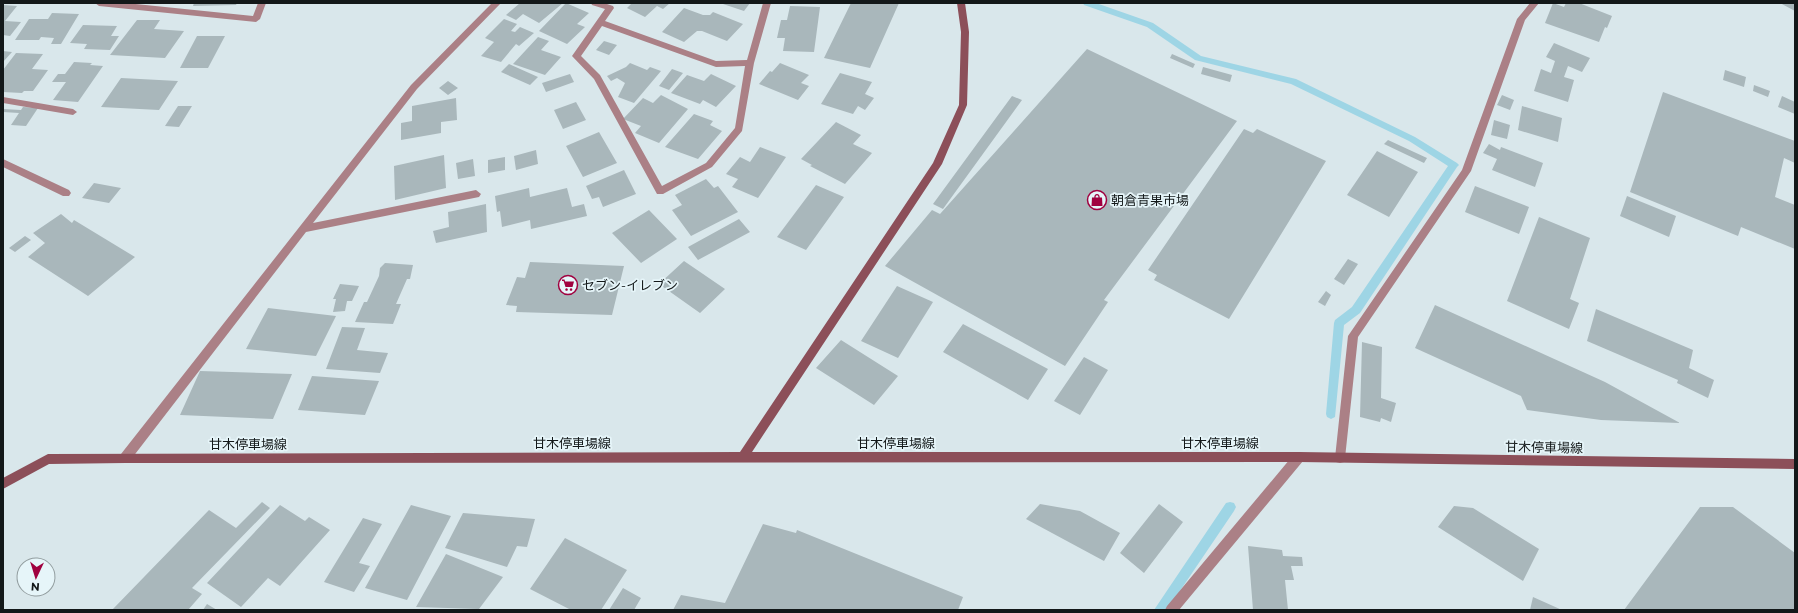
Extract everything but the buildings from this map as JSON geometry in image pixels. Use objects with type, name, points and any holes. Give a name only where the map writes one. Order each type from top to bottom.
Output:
[{"type":"main road","points":[[743,457],[937,164],[963,105],[965,32],[961,3]]},
{"type":"main road","name":"甘木停車場線","points":[[3,484],[48,459],[125,458],[1299,457],[1795,464]]},
{"type":"street","points":[[99,3],[256,19],[262,3]]},
{"type":"street","points":[[125,458],[414,87],[497,3]]},
{"type":"street","points":[[595,3],[610,8],[576,56],[597,77],[660,191],[709,166],[739,129],[750,64],[767,3]]},
{"type":"street","points":[[1340,458],[1353,336],[1466,171],[1521,19],[1535,3]]},
{"type":"street","points":[[600,22],[716,64],[750,64]]},
{"type":"street","points":[[3,100],[73,112]]},
{"type":"street","points":[[3,163],[66,193]]},
{"type":"street","points":[[304,229],[476,194]]},
{"type":"street","points":[[1171,610],[1299,457]]},
{"type":"waterway","points":[[1087,3],[1150,25],[1198,58],[1293,81],[1412,139],[1454,165],[1356,310],[1339,323],[1331,414]]},
{"type":"waterway","points":[[1160,610],[1230,507]]},
{"type":"place","name":"朝倉青果市場","points":[[1097,200]]},
{"type":"place","name":"セブン-イレブン","points":[[568,285]]}]
